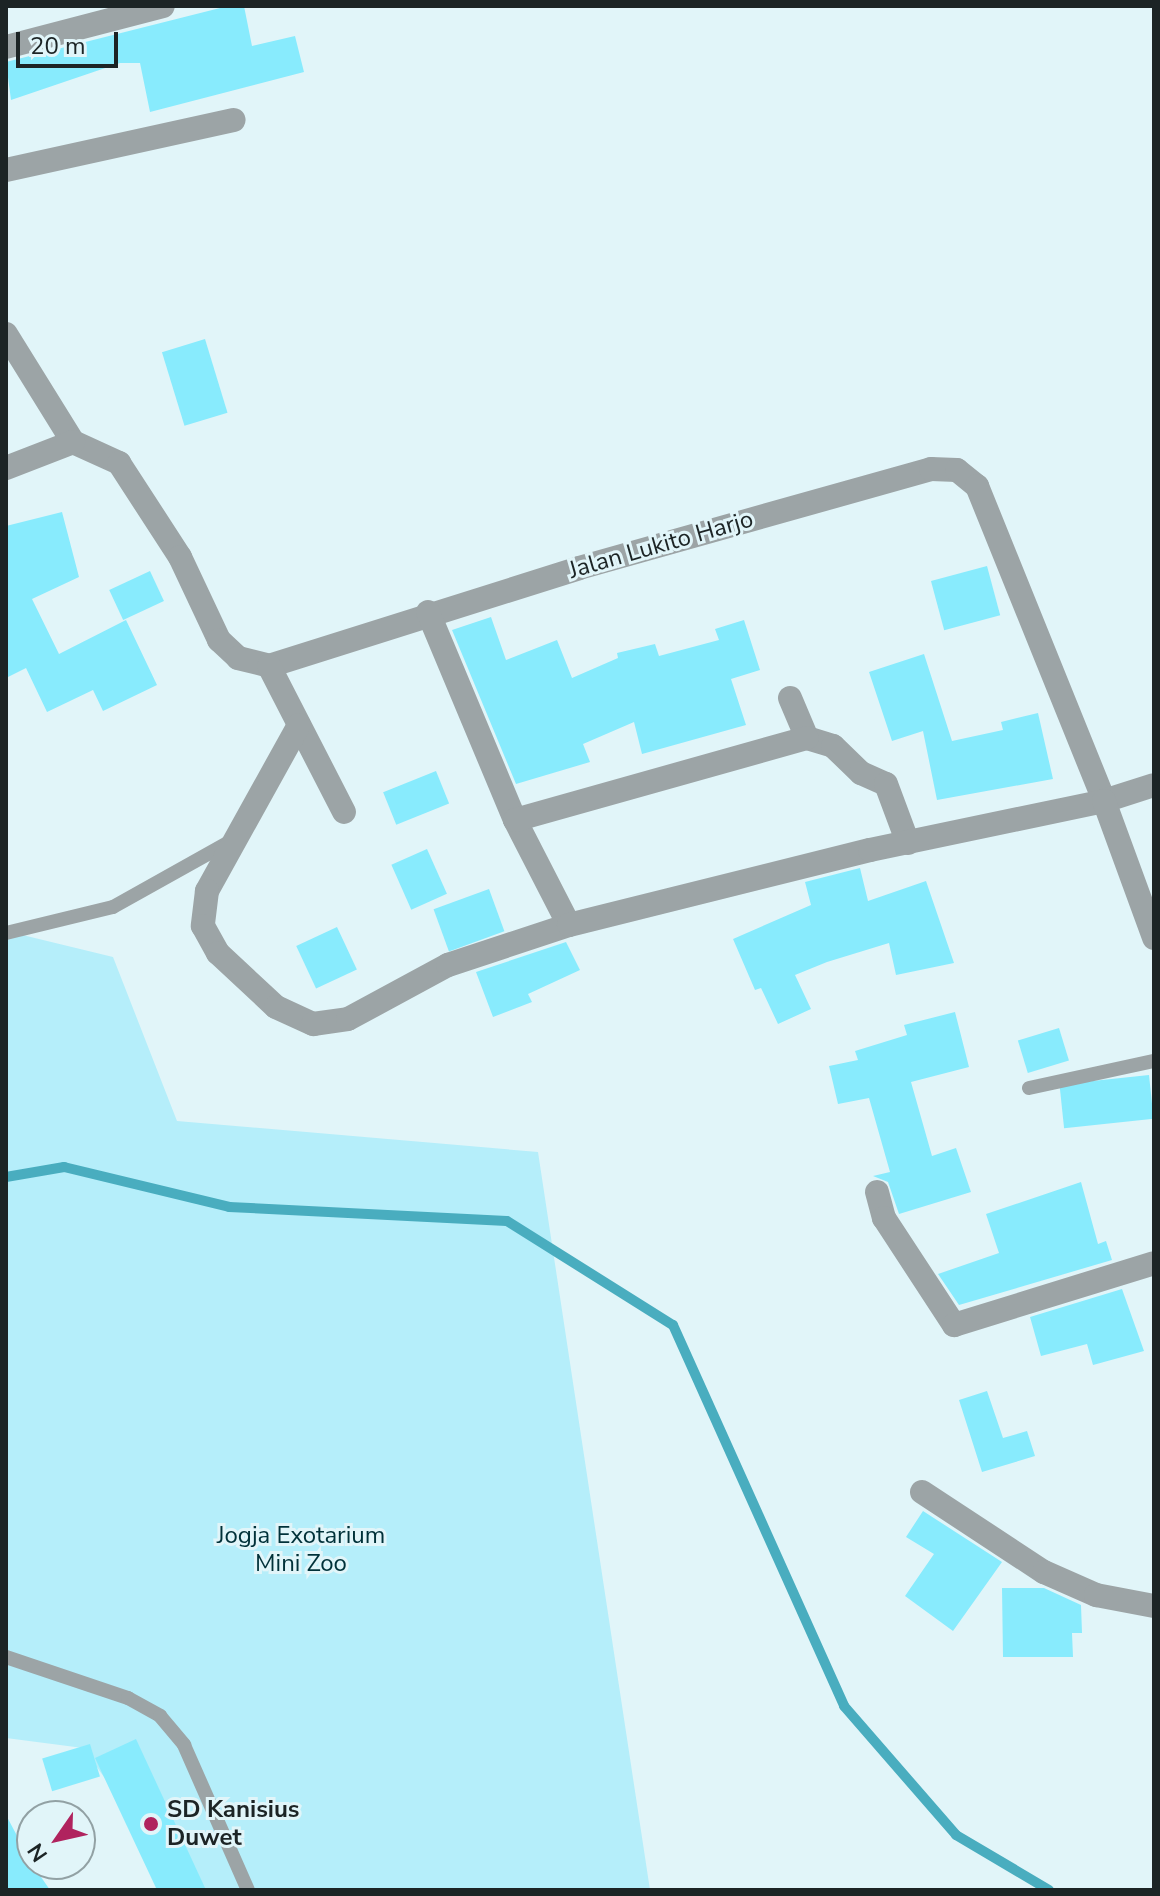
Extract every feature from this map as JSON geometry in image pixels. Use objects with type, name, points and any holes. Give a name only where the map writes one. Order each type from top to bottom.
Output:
[{"type":"street","points":[[6,47],[163,6]]},
{"type":"street","points":[[6,170],[234,120]]},
{"type":"street","points":[[6,334],[73,442],[119,463],[180,557],[219,640],[238,658],[269,666],[344,812]]},
{"type":"street","points":[[6,468],[73,442]]},
{"type":"street","name":"Jalan Lukito Harjo","points":[[269,666],[428,612],[931,469],[957,470],[977,486],[1104,801],[1154,938]]},
{"type":"street","points":[[428,612],[515,820],[569,925]]},
{"type":"street","points":[[790,698],[807,738]]},
{"type":"street","points":[[299,725],[207,891],[205,936],[276,1007],[313,1024],[348,1019],[448,965],[569,925],[908,843],[1104,801],[1154,785]]},
{"type":"street","points":[[515,820],[807,738],[833,746],[861,773],[886,784],[908,843]]},
{"type":"street","points":[[877,1192],[884,1218],[954,1325],[976,1324],[1154,1263]]},
{"type":"street","points":[[922,1492],[1044,1572],[1096,1595],[1154,1606]]},
{"type":"lane","points":[[6,933],[113,907],[235,839]]},
{"type":"lane","points":[[1029,1088],[1154,1061]]},
{"type":"lane","points":[[6,1657],[128,1698],[160,1716],[184,1745],[248,1890]]},
{"type":"green space","name":"Jogja Exotarium Mini Zoo","points":[[6,931],[113,957],[177,1121],[538,1152],[650,1890],[186,1890],[83,1748],[6,1738]]},
{"type":"building","points":[[228,6],[244,6],[252,46],[295,36],[304,72],[150,112],[140,63],[120,63],[11,100],[6,62]]},
{"type":"building","points":[[205,339],[228,413],[184,426],[162,352]]},
{"type":"building","points":[[62,512],[79,577],[32,599],[59,654],[126,620],[157,685],[103,711],[93,690],[47,712],[26,668],[6,678],[6,526]]},
{"type":"building","points":[[987,566],[1000,615],[944,630],[931,581]]},
{"type":"building","points":[[150,571],[164,601],[123,620],[109,590]]},
{"type":"building","points":[[491,617],[506,660],[557,640],[572,678],[618,658],[617,653],[655,644],[659,656],[719,640],[715,629],[744,620],[760,670],[731,679],[746,725],[642,754],[634,722],[583,744],[590,762],[516,784],[452,630]]},
{"type":"building","points":[[924,654],[952,741],[1003,730],[1001,722],[1038,713],[1053,779],[937,800],[923,731],[892,741],[869,672]]},
{"type":"building","points":[[436,771],[449,803],[396,825],[383,792]]},
{"type":"building","points":[[427,849],[447,894],[411,910],[391,865]]},
{"type":"building","points":[[860,868],[868,901],[926,881],[954,963],[896,975],[889,943],[827,962],[795,975],[811,1009],[778,1024],[761,988],[755,990],[733,939],[811,905],[805,882]]},
{"type":"building","points":[[489,889],[504,931],[449,951],[434,909]]},
{"type":"building","points":[[337,927],[357,970],[316,989],[296,946]]},
{"type":"building","points":[[566,942],[580,970],[528,994],[532,1002],[493,1017],[476,972]]},
{"type":"building","points":[[955,1012],[969,1067],[911,1082],[932,1156],[956,1148],[971,1192],[899,1214],[888,1182],[873,1176],[890,1172],[869,1098],[838,1104],[829,1066],[858,1060],[855,1051],[907,1035],[904,1025]]},
{"type":"building","points":[[1059,1028],[1069,1061],[1028,1073],[1018,1041]]},
{"type":"building","points":[[1149,1075],[1154,1119],[1064,1128],[1059,1084]]},
{"type":"building","points":[[1081,1182],[1098,1244],[1106,1241],[1112,1260],[959,1305],[938,1274],[999,1253],[986,1214]]},
{"type":"building","points":[[1122,1289],[1144,1351],[1093,1365],[1087,1344],[1041,1356],[1030,1317]]},
{"type":"building","points":[[987,1391],[1003,1438],[1027,1431],[1035,1456],[982,1472],[959,1400]]},
{"type":"building","points":[[923,1511],[1002,1562],[953,1631],[905,1596],[934,1554],[906,1537]]},
{"type":"building","points":[[1002,1588],[1044,1588],[1081,1605],[1082,1633],[1072,1633],[1073,1657],[1003,1657]]},
{"type":"building","name":"SD Kanisius Duwet","points":[[136,1739],[206,1890],[157,1890],[95,1758]]},
{"type":"building","points":[[90,1744],[100,1777],[52,1791],[42,1759]]},
{"type":"building","points":[[6,1815],[16,1834],[16,1880],[43,1880],[50,1890],[6,1890]]},
{"type":"waterway","points":[[6,1177],[64,1167],[229,1207],[507,1221],[673,1325],[844,1706],[956,1835],[1049,1890]]},
{"type":"place","name":"SD Kanisius Duwet","points":[[151,1824]]}]
